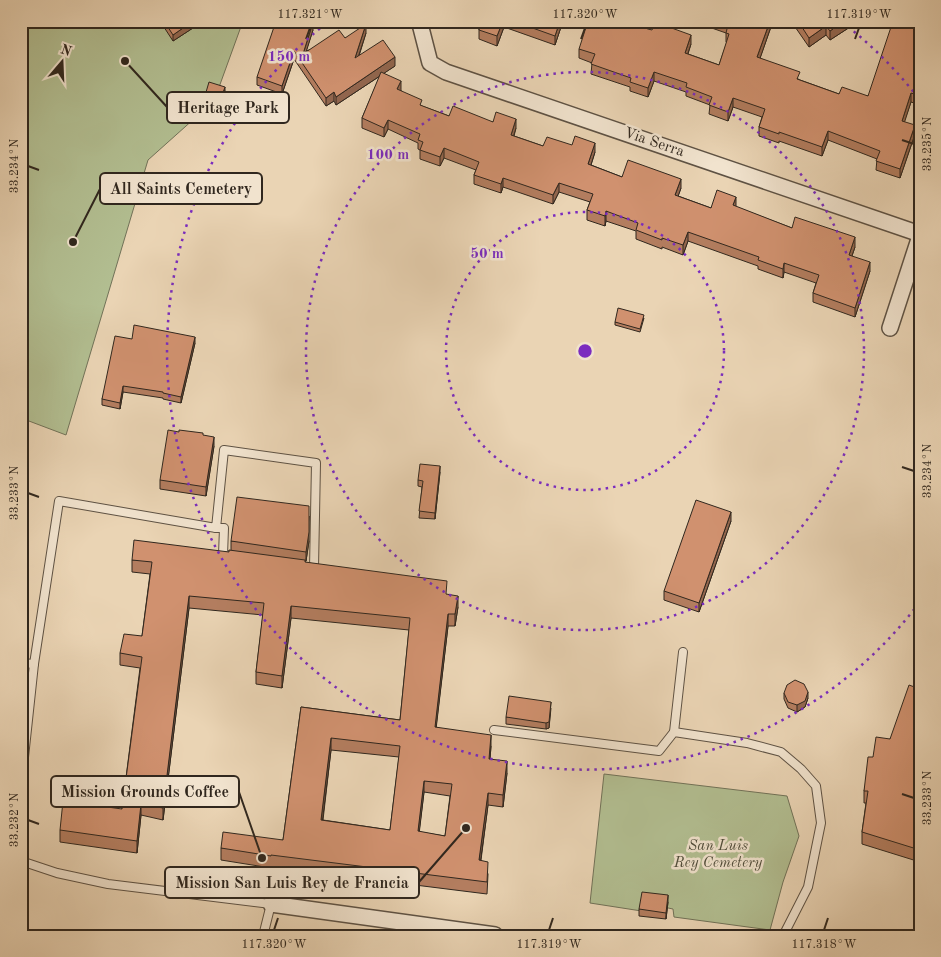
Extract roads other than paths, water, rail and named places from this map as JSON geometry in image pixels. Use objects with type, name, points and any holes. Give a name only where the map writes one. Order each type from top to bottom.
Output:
[{"type":"street","name":"Via Serra","points":[[421,21],[430,63],[446,72],[920,235]]},
{"type":"street","points":[[890,328],[920,235]]},
{"type":"street","points":[[271,904],[494,935]]},
{"type":"lane","points":[[216,528],[224,450],[316,464],[314,568],[296,565]]},
{"type":"lane","points":[[21,785],[34,664],[59,501],[224,528],[223,555],[232,556]]},
{"type":"lane","points":[[920,629],[918,635],[920,635]]},
{"type":"lane","points":[[494,730],[659,751],[674,732],[683,652]]},
{"type":"lane","points":[[21,662],[34,664]]},
{"type":"lane","points":[[674,732],[747,743],[781,752],[801,769],[816,786],[821,823],[808,887],[784,936]]},
{"type":"lane","points":[[21,861],[57,873],[108,884],[271,904],[262,936]]},
{"type":"place","name":"Heritage Park","points":[[125,61]]},
{"type":"place","name":"All Saints Cemetery","points":[[73,242]]},
{"type":"place","name":"Mission San Luis Rey de Francia","points":[[466,828]]},
{"type":"place","name":"Mission Grounds Coffee","points":[[262,858]]},
{"type":"park label","name":"San Luis Rey Cemetery","points":[[718,854]]}]
